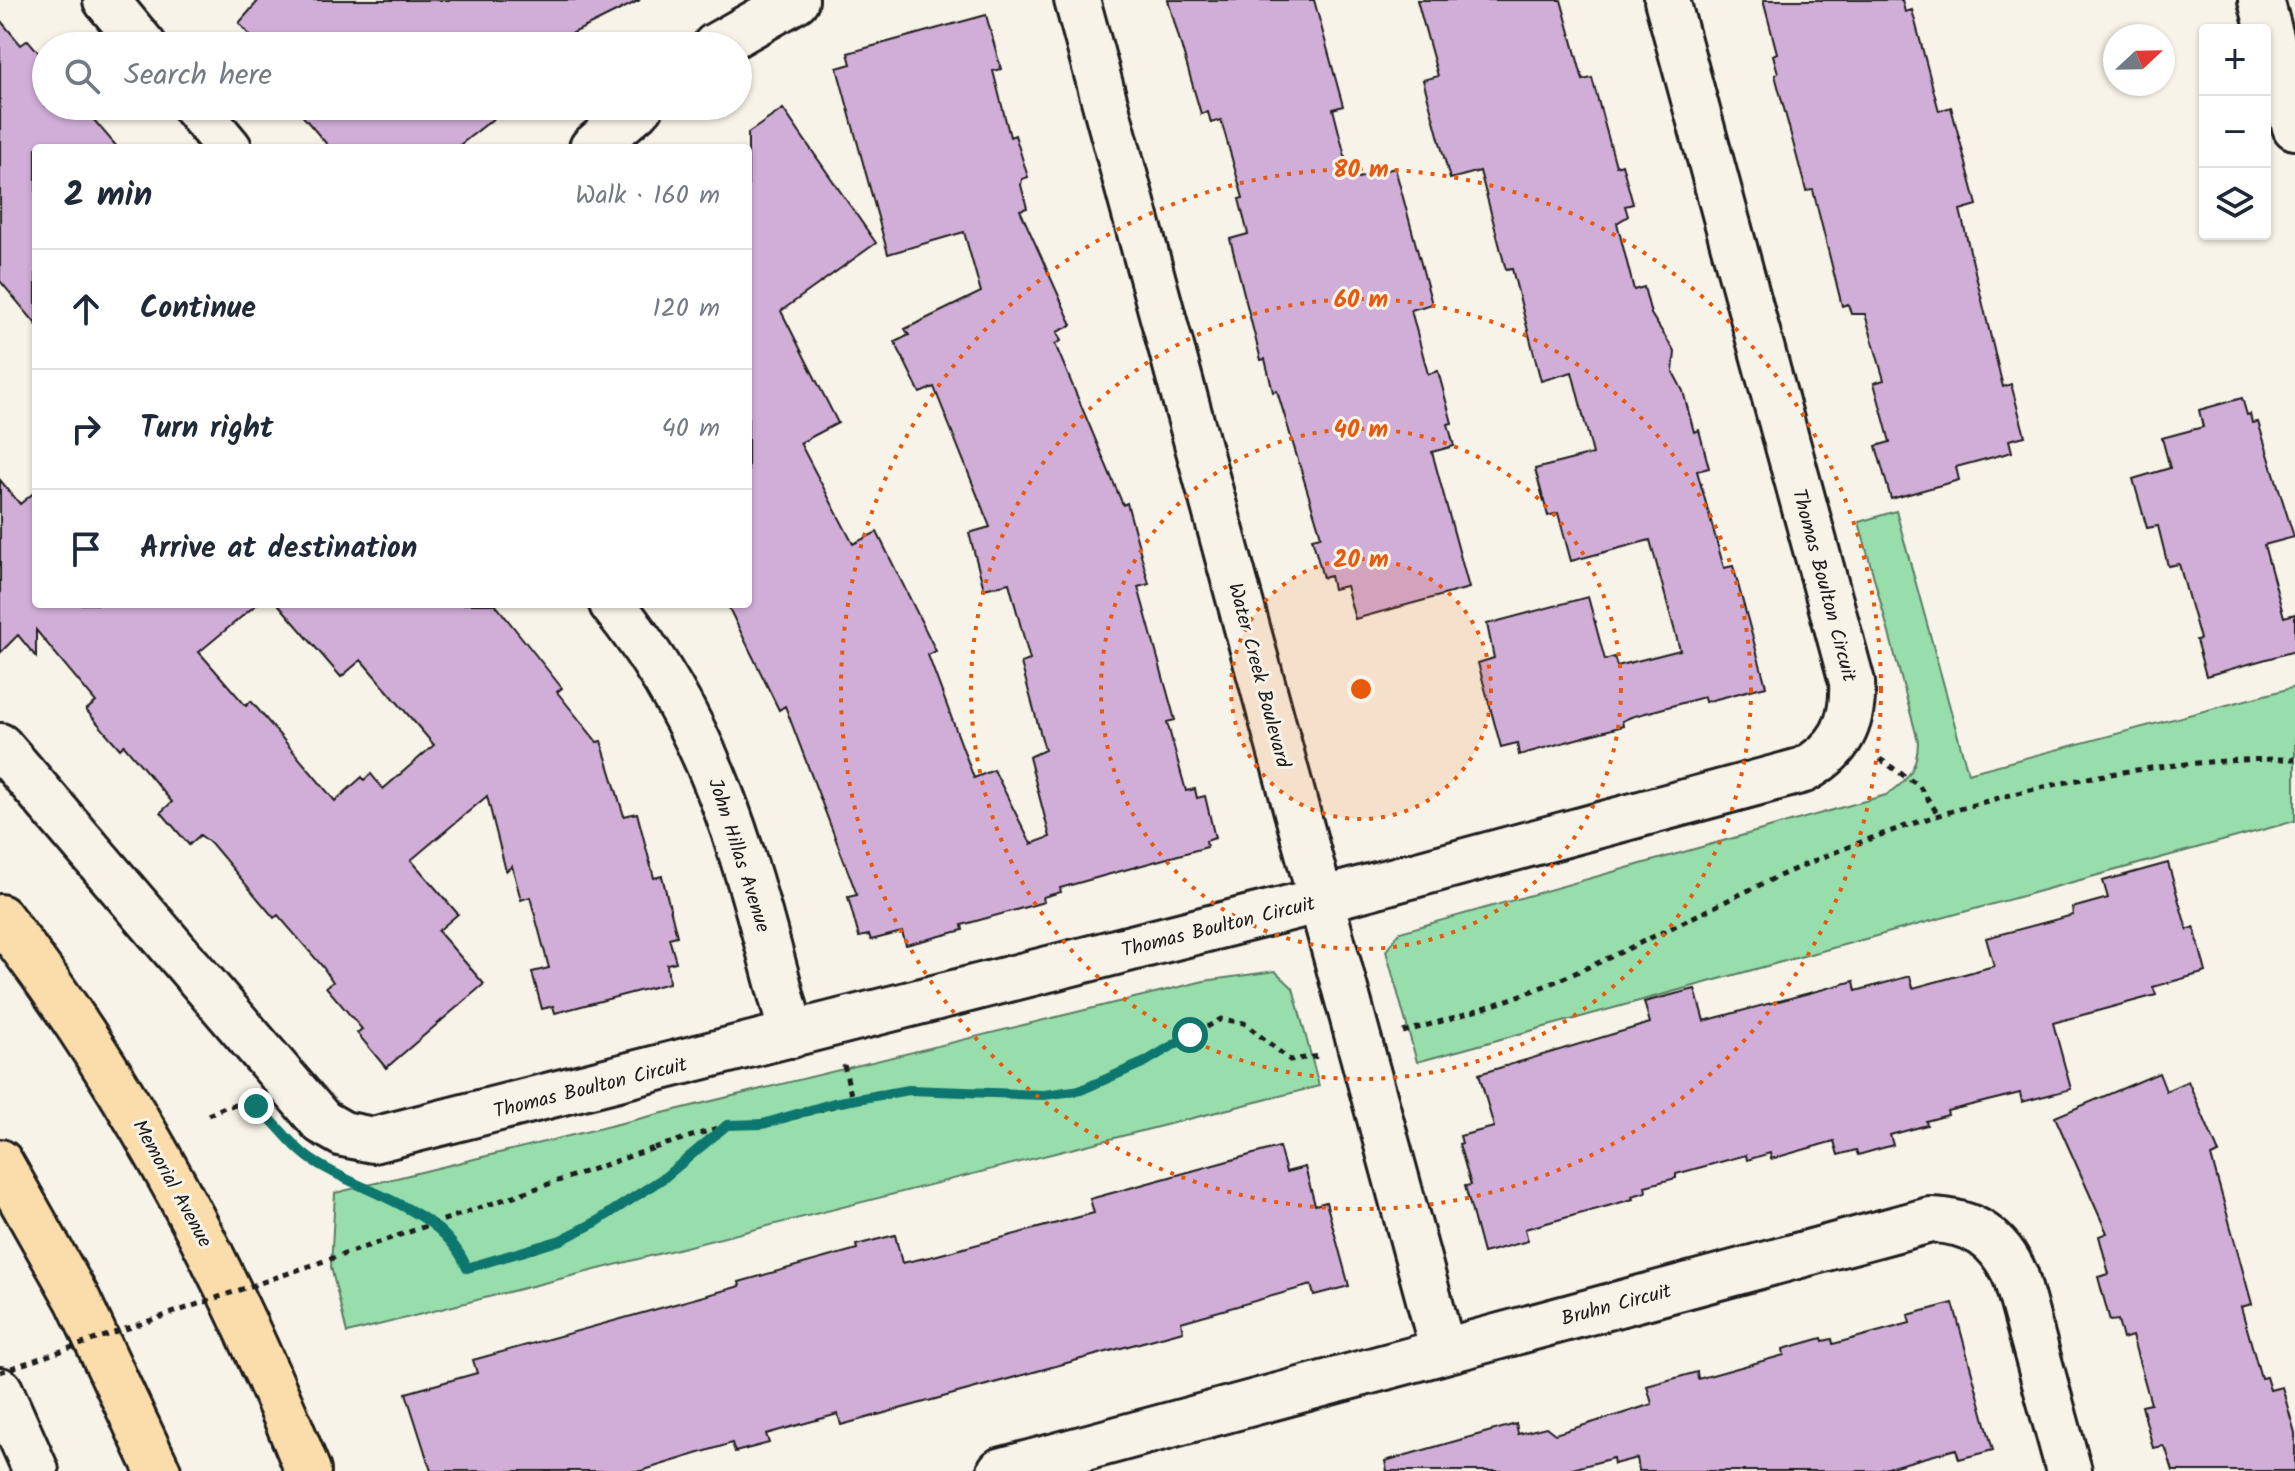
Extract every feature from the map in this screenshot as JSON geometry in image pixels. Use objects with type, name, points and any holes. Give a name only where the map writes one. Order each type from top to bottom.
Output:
[{"type":"main road","name":"Memorial Avenue","points":[[0,917],[85,1032],[194,1217],[236,1298],[308,1471]]},
{"type":"main road","points":[[0,1162],[78,1300],[158,1471]]},
{"type":"street","points":[[106,0],[132,32]]},
{"type":"street","points":[[740,32],[796,0]]},
{"type":"street","name":"Water Creek Boulevard","points":[[1077,0],[1443,1351]]},
{"type":"street","name":"Thomas Boulton Circuit","points":[[0,746],[322,1122],[343,1134],[373,1140],[388,1139],[1321,900],[1804,770],[1822,760],[1848,726],[1853,704],[1852,682],[1667,0]]},
{"type":"street","points":[[2261,0],[2295,127]]},
{"type":"street","points":[[206,120],[226,144]]},
{"type":"street","points":[[597,144],[625,120]]},
{"type":"street","name":"John Hillas Avenue","points":[[615,608],[657,668],[707,756],[731,815],[750,875],[792,1035]]},
{"type":"street","name":"Bruhn Circuit","points":[[1023,1468],[1913,1224],[1949,1220],[1983,1232],[2007,1258],[2016,1277],[2069,1471]]},
{"type":"street","points":[[0,1390],[36,1471]]},
{"type":"path","points":[[1837,744],[1885,760],[1919,786],[1938,814]]},
{"type":"path","points":[[1401,1033],[1545,985],[1810,863],[1938,814],[2049,786],[2150,768],[2295,759]]},
{"type":"path","points":[[0,1372],[727,1125],[779,1121],[852,1099],[909,1090],[1044,1095],[1081,1090],[1134,1068],[1221,1019],[1244,1023],[1290,1060],[1327,1054]]},
{"type":"path","points":[[843,1062],[852,1099]]},
{"type":"path","points":[[208,1115],[242,1102],[256,1106]]},
{"type":"path","points":[[350,1181],[386,1197],[446,1234],[461,1252],[467,1268],[561,1240],[596,1222],[665,1177],[727,1125]]},
{"type":"green space","points":[[1896,511],[1968,773],[2295,687],[2295,821],[1417,1062],[1386,951],[1400,932],[1886,795],[1906,779],[1914,766],[1918,741],[1859,522]]},
{"type":"green space","points":[[1275,971],[1293,988],[1319,1086],[347,1333],[331,1267],[335,1193],[1204,981]]},
{"type":"building","points":[[259,0],[640,0],[575,32],[247,32],[239,23]]},
{"type":"building","points":[[1168,0],[1314,0],[1343,106],[1333,109],[1351,180],[1395,168],[1432,304],[1411,310],[1428,374],[1438,371],[1452,423],[1448,424],[1454,446],[1432,452],[1469,588],[1355,619],[1346,586],[1333,589],[1330,576],[1323,578],[1312,538],[1321,536],[1277,391],[1273,392],[1265,359],[1261,360],[1230,239],[1248,234],[1239,199],[1243,198],[1221,120],[1211,123],[1208,112],[1201,114]]},
{"type":"building","points":[[1417,0],[1561,0],[1583,80],[1592,78],[1616,166],[1622,164],[1633,204],[1625,206],[1628,216],[1617,223],[1634,290],[1644,287],[1651,314],[1675,352],[1673,372],[1683,391],[1694,432],[1699,430],[1709,468],[1697,471],[1724,568],[1733,566],[1766,686],[1705,702],[1704,697],[1631,717],[1622,721],[1623,726],[1519,755],[1517,743],[1501,747],[1478,663],[1494,658],[1487,624],[1588,597],[1605,660],[1614,657],[1617,666],[1680,650],[1650,540],[1571,561],[1558,513],[1548,516],[1535,469],[1593,454],[1572,372],[1541,381],[1512,269],[1506,270],[1480,171],[1450,179],[1423,80],[1438,76]]},
{"type":"building","points":[[1763,0],[1902,0],[1905,12],[1912,10],[1939,111],[1951,107],[1977,205],[1960,210],[2003,387],[2011,384],[2025,436],[2009,440],[2012,452],[1956,467],[1959,480],[1891,499],[1876,446],[1890,442],[1874,383],[1884,380],[1865,314],[1851,314],[1848,304],[1842,306],[1813,190],[1806,191],[1775,75],[1778,73],[1773,55],[1777,53]]},
{"type":"building","points":[[986,15],[1001,69],[993,71],[1010,137],[1015,135],[1028,177],[1022,179],[1021,185],[1027,208],[1020,210],[1072,325],[1057,332],[1061,341],[1055,344],[1123,505],[1127,503],[1149,584],[1138,587],[1175,720],[1167,722],[1186,791],[1195,789],[1197,798],[1205,796],[1215,838],[1206,841],[1207,847],[1060,888],[1061,892],[1043,897],[1044,902],[962,925],[963,930],[906,945],[902,932],[871,940],[869,935],[859,937],[848,897],[857,895],[785,706],[779,710],[729,608],[752,608],[752,144],[748,144],[748,133],[783,109],[876,243],[781,311],[838,423],[800,443],[853,544],[877,532],[936,651],[928,655],[974,778],[994,770],[1031,844],[1050,837],[1029,757],[1045,750],[1021,663],[1030,660],[1009,583],[984,589],[969,533],[990,527],[934,387],[920,393],[895,342],[909,335],[905,329],[981,292],[964,232],[888,254],[837,68],[851,64],[848,53]]},
{"type":"building","points":[[0,20],[21,45],[28,40],[32,45],[32,120],[94,120],[115,144],[32,144],[32,319],[0,281]]},
{"type":"building","points":[[306,120],[492,120],[461,144],[327,144]]},
{"type":"building","points":[[2242,398],[2252,423],[2258,422],[2294,537],[2264,545],[2284,617],[2295,614],[2295,651],[2206,676],[2196,640],[2200,639],[2179,564],[2168,566],[2158,526],[2147,528],[2133,479],[2170,468],[2162,438],[2203,427],[2199,410]]},
{"type":"building","points":[[0,480],[20,504],[32,494],[32,608],[252,608],[199,652],[246,706],[251,701],[335,801],[362,777],[364,780],[371,774],[383,789],[434,745],[361,660],[341,677],[281,608],[498,608],[562,688],[557,692],[597,742],[601,741],[624,816],[637,813],[654,878],[662,876],[677,936],[669,938],[676,962],[667,964],[669,983],[555,1013],[553,1006],[542,1009],[532,972],[549,968],[530,897],[521,900],[512,866],[506,871],[487,796],[411,860],[458,914],[438,931],[484,984],[386,1068],[357,1033],[362,1029],[326,987],[333,982],[323,967],[278,915],[274,918],[212,844],[200,835],[189,845],[161,812],[172,802],[124,745],[120,749],[86,710],[96,702],[36,630],[36,657],[18,635],[0,653]]},
{"type":"building","points":[[2168,863],[2187,930],[2194,927],[2206,972],[2153,987],[2156,995],[2053,1023],[2071,1089],[2022,1102],[2020,1093],[1947,1111],[1948,1115],[1926,1121],[1927,1125],[1890,1135],[1893,1145],[1858,1155],[1856,1150],[1838,1155],[1834,1141],[1771,1159],[1770,1153],[1747,1160],[1746,1155],[1676,1174],[1676,1178],[1645,1186],[1646,1192],[1632,1196],[1633,1199],[1525,1229],[1528,1241],[1483,1253],[1465,1186],[1471,1185],[1459,1144],[1462,1143],[1460,1136],[1494,1127],[1479,1074],[1650,1023],[1644,1002],[1695,989],[1704,1021],[1854,981],[1856,991],[1910,976],[1913,988],[1994,966],[1986,938],[2073,915],[2072,908],[2108,898],[2103,881]]},
{"type":"building","points":[[2159,1073],[2166,1091],[2188,1081],[2219,1153],[2211,1156],[2252,1304],[2241,1307],[2261,1378],[2266,1377],[2270,1390],[2282,1387],[2295,1433],[2295,1471],[2173,1471],[2166,1449],[2163,1446],[2153,1448],[2142,1406],[2151,1404],[2132,1336],[2123,1339],[2118,1320],[2110,1321],[2098,1277],[2109,1274],[2099,1236],[2107,1233],[2055,1117]]},
{"type":"building","points":[[1279,1147],[1286,1172],[1305,1167],[1315,1205],[1326,1202],[1349,1286],[1314,1295],[1311,1285],[1181,1322],[1183,1331],[841,1425],[838,1414],[766,1434],[769,1443],[735,1452],[732,1443],[641,1471],[431,1471],[406,1393],[477,1373],[473,1360],[740,1286],[739,1282],[857,1249],[856,1245],[895,1235],[902,1263],[934,1256],[1094,1213],[1090,1199]]},
{"type":"building","points":[[1953,1303],[1993,1450],[1959,1459],[1956,1449],[1877,1471],[1639,1471],[1637,1458],[1614,1464],[1613,1458],[1565,1471],[1387,1471],[1385,1461],[1516,1424],[1518,1434],[1546,1427],[1555,1434],[1652,1404],[1647,1386],[1697,1372],[1698,1379],[1784,1355],[1783,1349],[1822,1338],[1823,1341],[1832,1339],[1833,1344],[1910,1323],[1908,1315]]},
{"type":"route","points":[[256,1106],[271,1117],[307,1157],[406,1208],[446,1234],[461,1252],[467,1268],[534,1250],[596,1222],[665,1177],[727,1125],[779,1121],[834,1103],[909,1090],[1044,1095],[1081,1090],[1124,1073],[1190,1035]]}]
